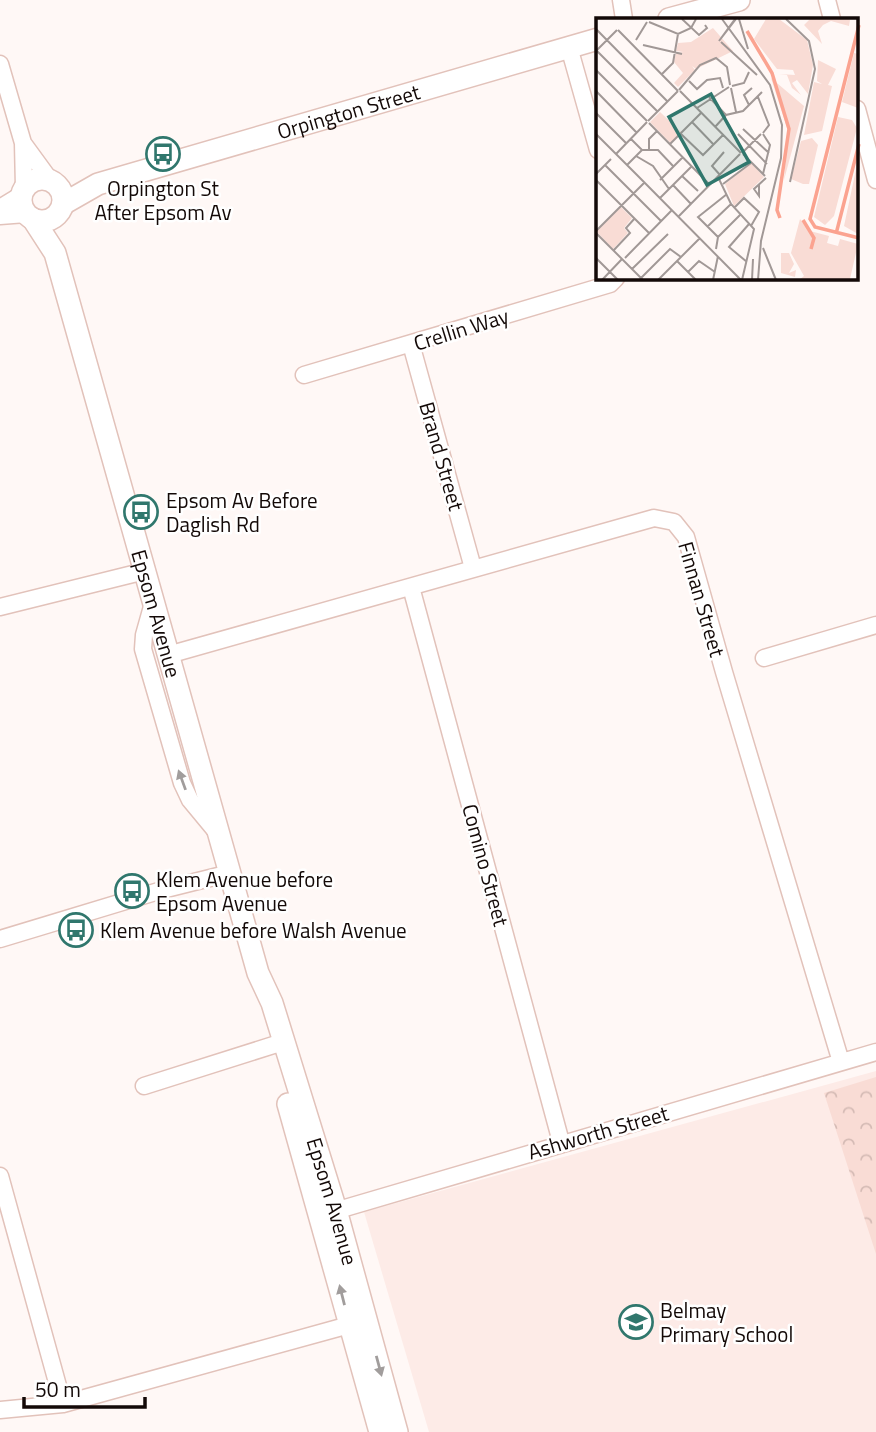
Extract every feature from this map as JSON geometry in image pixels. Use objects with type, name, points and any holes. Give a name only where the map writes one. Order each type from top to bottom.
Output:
[{"type":"street","points":[[621,0],[624,18]]},
{"type":"street","points":[[673,18],[739,0]]},
{"type":"street","points":[[827,0],[832,18]]},
{"type":"street","name":"Orpington Street","points":[[57,196],[596,40]]},
{"type":"street","points":[[569,47],[596,143]]},
{"type":"street","points":[[0,64],[23,143],[26,204],[46,221],[57,196]]},
{"type":"street","points":[[858,113],[876,180]]},
{"type":"street","points":[[23,143],[57,196]]},
{"type":"street","points":[[0,216],[26,204],[36,179],[57,196]]},
{"type":"street","name":"Epsom Avenue","points":[[55,253],[57,196]]},
{"type":"street","points":[[0,208],[26,204]]},
{"type":"street","name":"Epsom Avenue","points":[[26,204],[55,253],[258,973],[260,1000],[277,1043],[328,1212],[358,1322],[380,1432]]},
{"type":"street","name":"Crellin Way","points":[[304,375],[610,284],[614,280]]},
{"type":"street","name":"Brand Street","points":[[411,344],[473,568]]},
{"type":"street","name":"Finnan Street","points":[[168,655],[654,517],[674,522],[686,537],[841,1062]]},
{"type":"street","points":[[0,607],[145,570]]},
{"type":"street","name":"Comino Street","points":[[411,587],[561,1142]]},
{"type":"street","points":[[153,602],[143,649],[182,783],[190,800],[220,836]]},
{"type":"street","points":[[764,658],[876,625]]},
{"type":"street","points":[[0,939],[162,890],[230,873]]},
{"type":"street","points":[[144,1086],[277,1043]]},
{"type":"street","name":"Ashworth Street","points":[[328,1212],[876,1052]]},
{"type":"street","points":[[0,1176],[63,1404]]},
{"type":"street","points":[[0,1410],[63,1404],[358,1322]]},
{"type":"street","name":"Epsom Avenue","points":[[358,1322],[397,1432]]},
{"type":"shaded area","name":"Belmay Primary School","points":[[876,1071],[876,1432],[429,1432],[364,1212]]},
{"type":"green space","points":[[876,1077],[876,1254],[824,1093]]},
{"type":"place","name":"Orpington St After Epsom Av","points":[[163,154]]},
{"type":"place","name":"Epsom Av Before Daglish Rd","points":[[141,512]]},
{"type":"place","name":"Klem Avenue before Epsom Avenue","points":[[132,891]]},
{"type":"place","name":"Klem Avenue before Walsh Avenue","points":[[76,930]]},
{"type":"place","name":"Belmay Primary School","points":[[636,1322]]}]
